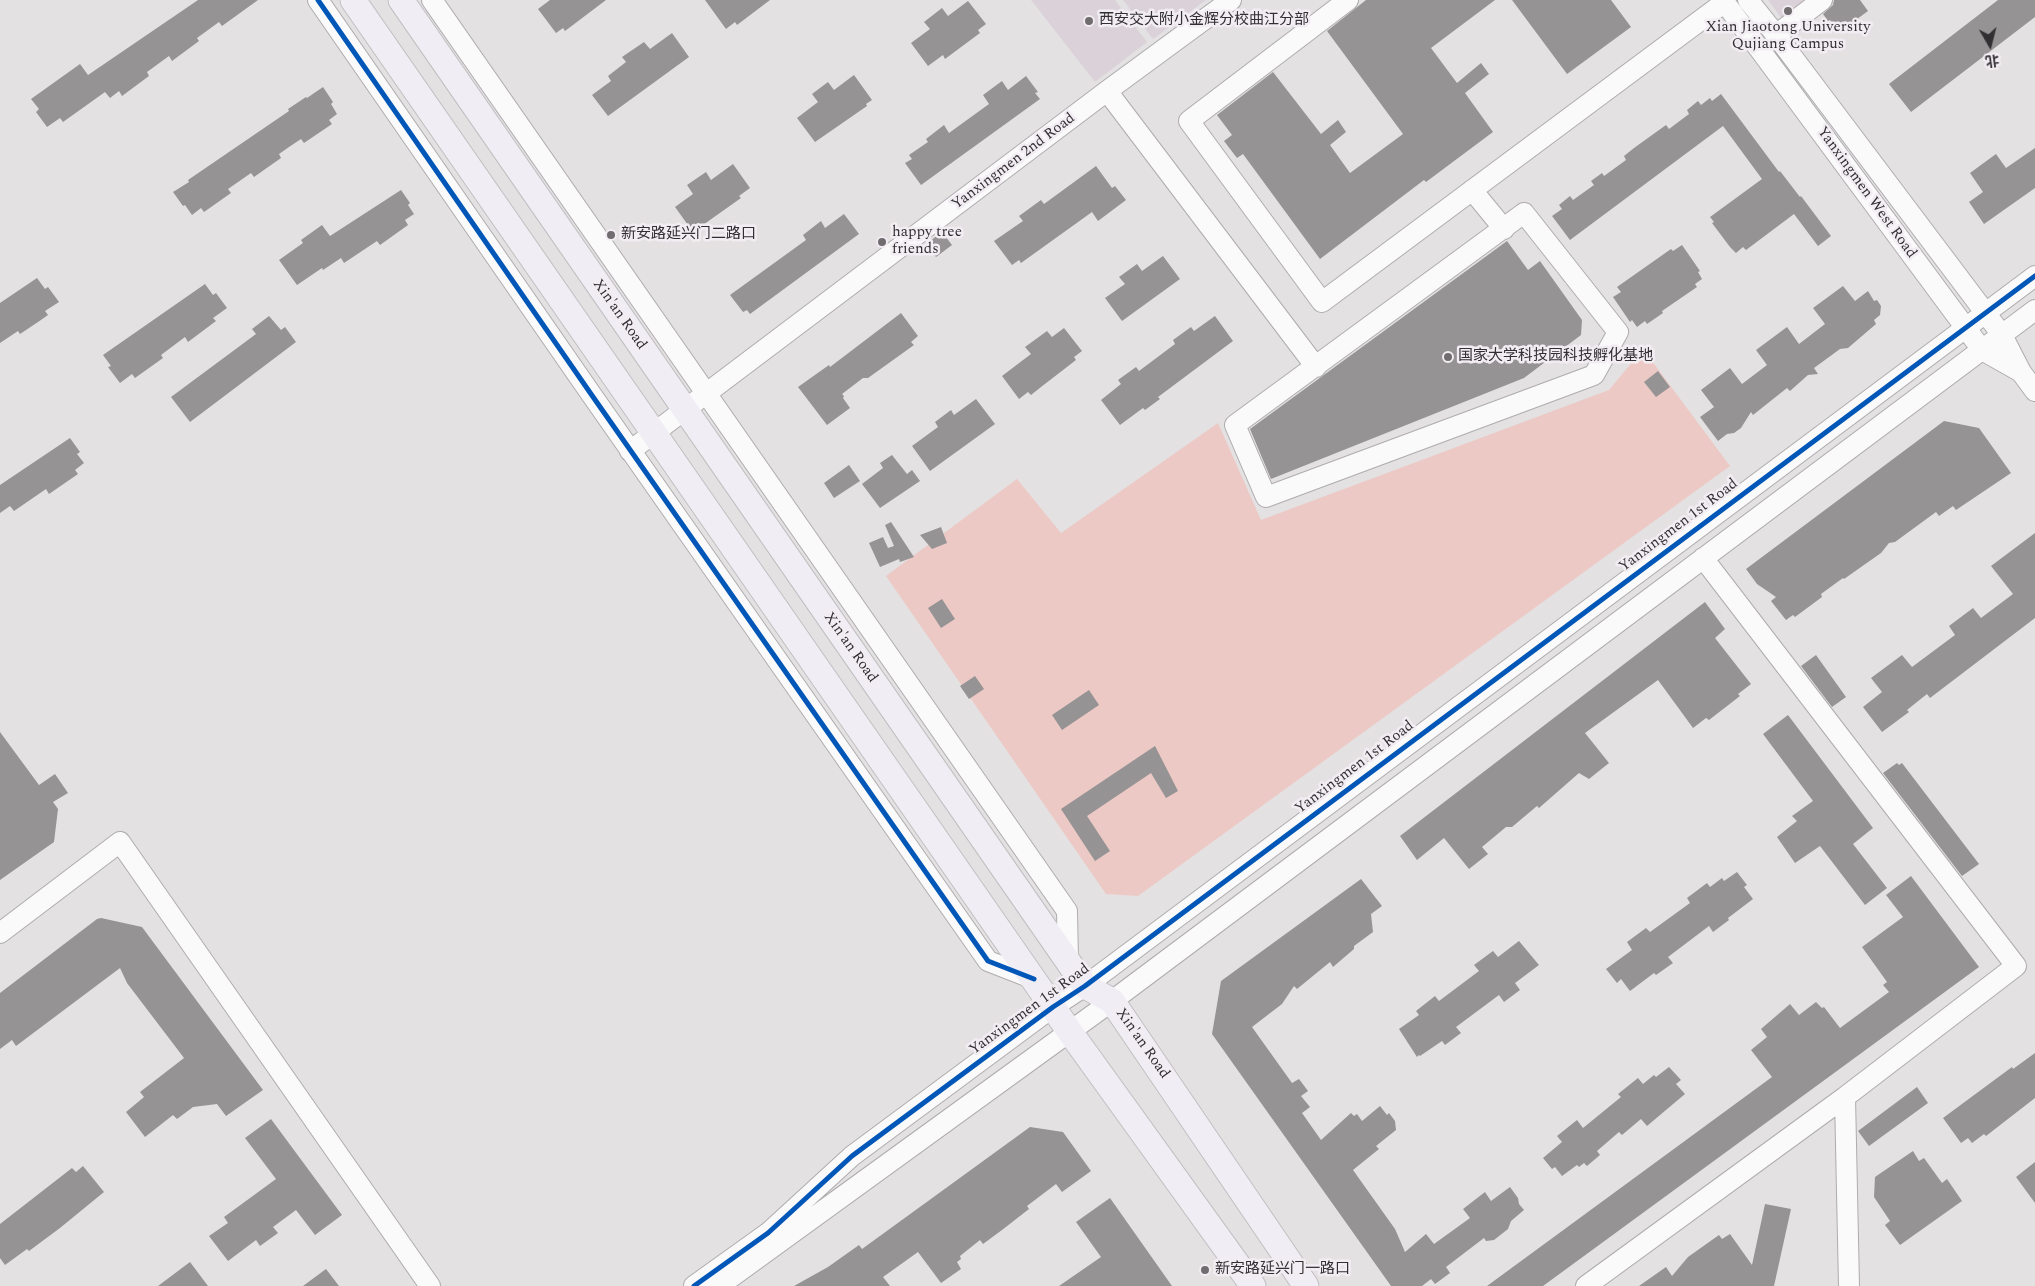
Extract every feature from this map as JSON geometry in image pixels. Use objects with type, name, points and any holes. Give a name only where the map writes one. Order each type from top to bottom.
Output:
[{"type":"main road","points":[[353,0],[1070,1032],[1253,1286]]},
{"type":"main road","name":"Xin'an Road","points":[[401,0],[1068,962],[1085,986],[1112,1001],[1306,1286]]},
{"type":"street","points":[[318,0],[630,451],[988,961],[1034,979]]},
{"type":"street","points":[[432,0],[1067,911],[1068,962]]},
{"type":"street","name":"Yanxingmen 2nd Road","points":[[630,451],[1107,91],[1231,0]]},
{"type":"street","points":[[1348,0],[1189,121],[1322,302],[1724,1]]},
{"type":"street","name":"Yanxingmen West Road","points":[[1748,0],[2002,335],[2020,372],[2035,391]]},
{"type":"street","points":[[1776,35],[1822,0]]},
{"type":"street","name":"Yanxingmen West Road","points":[[1724,1],[1982,350],[2020,372]]},
{"type":"street","points":[[1107,91],[1316,367]]},
{"type":"street","points":[[1472,190],[1504,229]]},
{"type":"street","points":[[1524,213],[1618,332],[1594,375],[1266,497],[1235,425],[1316,367],[1524,213]]},
{"type":"street","name":"Yanxingmen 1st Road","points":[[694,1286],[768,1233],[852,1156],[1053,1007],[1085,986],[2035,276]]},
{"type":"street","points":[[720,1286],[1112,1001],[2035,310]]},
{"type":"street","points":[[1586,1286],[1845,1097],[2016,966],[1703,558]]},
{"type":"street","points":[[0,933],[120,842],[430,1286]]},
{"type":"street","points":[[1845,1097],[1849,1286]]},
{"type":"shaded area","name":"西安交大附小金辉分校曲江分部","points":[[1031,0],[1115,0],[1147,42],[1095,82]]},
{"type":"shaded area","points":[[1123,0],[1206,0],[1153,39]]},
{"type":"shaded area","name":"Xian Jiaotong University Qujiang Campus","points":[[1768,0],[1814,0],[1784,22]]},
{"type":"shaded area","points":[[1643,349],[1730,466],[1138,896],[1106,894],[886,576],[1017,479],[1061,533],[1218,423],[1261,520],[1609,390]]},
{"type":"building","points":[[198,0],[258,0],[222,26],[219,22],[197,38],[199,41],[172,61],[169,56],[147,72],[149,76],[122,96],[119,91],[110,98],[105,92],[63,122],[60,118],[47,127],[36,112],[39,109],[31,99],[80,64],[88,75]]},
{"type":"building","points":[[550,0],[606,0],[565,31],[563,28],[556,33],[538,9]]},
{"type":"building","points":[[705,0],[770,0],[737,25],[735,22],[726,29]]},
{"type":"building","points":[[1366,0],[1495,0],[1431,48],[1457,83],[1481,63],[1489,74],[1465,93],[1493,132],[1426,182],[1424,180],[1320,259],[1243,154],[1237,158],[1224,141],[1232,135],[1217,115],[1273,72],[1321,134],[1338,120],[1346,132],[1330,145],[1350,173],[1403,134],[1327,31]]},
{"type":"building","points":[[1512,0],[1611,0],[1631,27],[1567,74]]},
{"type":"building","points":[[1834,0],[1860,0],[1868,11],[1849,25],[1846,21],[1836,28],[1823,14],[1833,5]]},
{"type":"building","points":[[1998,0],[2035,0],[2035,17],[1911,112],[1889,84]]},
{"type":"building","points":[[968,1],[986,24],[978,30],[980,33],[945,59],[943,55],[928,66],[911,43],[930,29],[924,22],[942,8],[948,16]]},
{"type":"building","points":[[672,33],[689,57],[608,116],[592,95],[611,81],[608,76],[626,62],[622,57],[644,42],[650,49]]},
{"type":"building","points":[[854,75],[872,100],[866,104],[867,106],[815,142],[797,118],[818,102],[812,94],[828,82],[834,90]]},
{"type":"building","points":[[1026,76],[1038,92],[1035,93],[1040,99],[921,185],[905,163],[912,159],[909,155],[928,142],[926,139],[944,125],[949,133],[989,104],[983,95],[1002,81],[1008,90]]},
{"type":"building","points":[[323,87],[333,102],[331,104],[337,114],[329,120],[332,124],[304,143],[301,139],[289,147],[279,154],[281,158],[254,177],[251,173],[228,189],[231,193],[204,212],[201,208],[192,215],[185,205],[183,206],[173,192],[289,111],[288,109]]},
{"type":"building","points":[[1721,94],[1779,172],[1801,196],[1831,236],[1818,246],[1794,214],[1746,250],[1743,247],[1736,253],[1730,247],[1712,223],[1714,222],[1710,217],[1762,179],[1723,126],[1570,240],[1552,216],[1562,209],[1559,205],[1570,196],[1573,200],[1594,185],[1591,181],[1602,173],[1604,176],[1626,160],[1624,156],[1666,125],[1669,129],[1689,114],[1687,110],[1698,101],[1701,105],[1710,98],[1712,101]]},
{"type":"building","points":[[2035,148],[2035,188],[1984,224],[1969,202],[1983,192],[1970,173],[1996,154],[2006,168]]},
{"type":"building","points":[[733,164],[750,188],[739,196],[741,198],[693,232],[675,207],[693,194],[687,185],[706,172],[711,180]]},
{"type":"building","points":[[1096,166],[1112,188],[1115,186],[1126,200],[1098,221],[1092,212],[1021,263],[1019,260],[1012,265],[994,241],[1023,221],[1019,216],[1041,200],[1044,204]]},
{"type":"building","points":[[401,190],[410,203],[408,205],[414,214],[405,220],[408,225],[380,245],[377,241],[344,263],[341,258],[297,285],[279,260],[303,243],[301,240],[322,225],[330,236]]},
{"type":"building","points":[[844,214],[859,234],[750,314],[747,310],[743,312],[730,295],[806,240],[803,235],[821,221],[825,228]]},
{"type":"building","points":[[942,232],[952,245],[936,257],[926,244]]},
{"type":"building","name":"国家大学科技园科技孵化基地","points":[[1507,241],[1528,270],[1540,261],[1582,320],[1581,335],[1524,378],[1271,479],[1250,429]]},
{"type":"building","points":[[1682,245],[1700,271],[1698,272],[1702,279],[1695,284],[1697,287],[1662,311],[1663,313],[1647,324],[1645,321],[1637,327],[1632,320],[1630,322],[1613,297],[1621,292],[1617,287],[1671,249],[1673,251]]},
{"type":"building","points":[[1163,256],[1180,279],[1122,321],[1105,298],[1125,284],[1119,277],[1137,264],[1142,271]]},
{"type":"building","points":[[37,278],[45,289],[48,287],[59,302],[45,311],[48,315],[38,322],[20,334],[18,331],[0,343],[0,303]]},
{"type":"building","points":[[205,284],[213,295],[216,293],[227,308],[213,318],[216,321],[188,342],[185,337],[161,355],[163,358],[135,378],[132,374],[120,383],[108,367],[111,366],[103,355]]},
{"type":"building","points":[[1843,286],[1855,301],[1868,291],[1874,301],[1877,300],[1881,306],[1880,315],[1874,320],[1876,324],[1848,348],[1840,349],[1814,368],[1818,374],[1808,375],[1790,391],[1787,388],[1753,415],[1751,412],[1741,428],[1734,433],[1727,434],[1718,441],[1700,417],[1714,407],[1701,390],[1730,368],[1742,384],[1767,365],[1756,350],[1787,327],[1799,344],[1825,324],[1813,308]]},
{"type":"building","points":[[901,313],[918,336],[911,342],[914,345],[842,394],[850,408],[827,425],[798,387],[829,365],[830,367]]},
{"type":"building","points":[[269,316],[281,330],[285,327],[296,342],[190,422],[171,397],[256,334],[252,329]]},
{"type":"building","points":[[1215,316],[1233,341],[1158,397],[1160,399],[1145,410],[1143,408],[1120,425],[1101,400],[1121,384],[1118,380],[1136,367],[1139,371],[1175,344],[1173,340],[1191,327],[1194,331]]},
{"type":"building","points":[[1064,328],[1082,351],[1074,357],[1076,360],[1031,395],[1028,392],[1019,399],[1002,376],[1031,354],[1025,347],[1047,331],[1052,337]]},
{"type":"building","points":[[1658,371],[1670,387],[1656,397],[1644,382]]},
{"type":"building","points":[[976,399],[995,424],[930,471],[912,446],[938,427],[935,422],[951,410],[954,415]]},
{"type":"building","points":[[1944,421],[1979,428],[2011,473],[1956,510],[1953,506],[1939,516],[1936,512],[1895,542],[1889,543],[1881,553],[1821,594],[1822,597],[1795,617],[1793,615],[1786,620],[1771,601],[1776,597],[1757,584],[1746,569]]},
{"type":"building","points":[[70,438],[80,452],[77,454],[84,463],[75,470],[78,474],[49,494],[46,489],[14,511],[10,506],[0,513],[0,485]]},
{"type":"building","points":[[892,455],[907,474],[912,470],[920,481],[880,508],[862,484],[883,468],[880,463]]},
{"type":"building","points":[[849,465],[860,481],[834,498],[824,483]]},
{"type":"building","points":[[891,522],[914,557],[900,562],[899,559],[880,567],[869,543],[883,537],[888,548],[894,546],[885,525]]},
{"type":"building","points":[[941,527],[947,543],[932,549],[920,535]]},
{"type":"building","points":[[2035,533],[2035,618],[1930,698],[1927,694],[1907,710],[1909,712],[1882,732],[1863,707],[1882,692],[1871,678],[1902,655],[1912,667],[1955,635],[1949,626],[1973,608],[1981,618],[2013,594],[1991,566]]},
{"type":"building","points":[[942,599],[955,619],[941,628],[928,608]]},
{"type":"building","points":[[1705,602],[1725,629],[1715,638],[1751,684],[1738,694],[1740,696],[1709,720],[1706,718],[1693,728],[1658,680],[1585,733],[1609,763],[1589,779],[1579,773],[1539,808],[1537,806],[1512,827],[1506,827],[1482,847],[1488,854],[1469,869],[1444,838],[1417,860],[1400,836]]},
{"type":"building","points":[[1816,655],[1846,697],[1832,707],[1801,666]]},
{"type":"building","points":[[975,676],[984,689],[969,699],[960,686]]},
{"type":"building","points":[[1089,690],[1099,705],[1062,730],[1052,715]]},
{"type":"building","points":[[1788,715],[1873,828],[1853,844],[1887,888],[1865,905],[1820,846],[1795,863],[1777,837],[1797,821],[1792,816],[1813,801],[1763,734]]},
{"type":"building","points":[[0,732],[39,785],[55,774],[68,793],[53,802],[58,809],[54,842],[0,880]]},
{"type":"building","points":[[1155,746],[1178,791],[1166,798],[1151,773],[1087,816],[1110,851],[1095,861],[1061,809]]},
{"type":"building","points":[[1897,763],[1899,765],[1902,763],[1979,864],[1962,876],[1883,773]]},
{"type":"building","points":[[1737,872],[1747,885],[1744,887],[1753,899],[1713,932],[1709,926],[1668,957],[1673,963],[1656,975],[1654,973],[1630,991],[1621,979],[1617,983],[1606,969],[1632,950],[1627,942],[1646,928],[1650,932],[1690,903],[1687,898],[1707,883],[1710,887],[1722,878],[1724,881]]},
{"type":"building","points":[[1911,876],[1979,967],[1543,1286],[1487,1286],[1772,1077],[1751,1050],[1767,1037],[1761,1029],[1790,1004],[1799,1015],[1816,1002],[1822,1008],[1824,1007],[1840,1028],[1889,992],[1883,985],[1887,982],[1862,947],[1903,917],[1886,895]]},
{"type":"building","points":[[1361,879],[1382,906],[1371,914],[1373,932],[1354,946],[1354,949],[1333,967],[1330,962],[1297,989],[1294,986],[1282,1004],[1252,1027],[1292,1083],[1299,1079],[1308,1091],[1301,1096],[1310,1107],[1302,1113],[1321,1140],[1351,1113],[1354,1116],[1357,1114],[1362,1121],[1380,1106],[1395,1121],[1396,1130],[1376,1146],[1379,1149],[1353,1170],[1395,1229],[1405,1252],[1426,1234],[1434,1244],[1470,1218],[1463,1209],[1485,1192],[1491,1201],[1510,1187],[1518,1198],[1519,1204],[1524,1210],[1511,1221],[1508,1229],[1494,1240],[1486,1241],[1484,1238],[1446,1267],[1450,1273],[1435,1284],[1431,1279],[1422,1286],[1391,1286],[1212,1034],[1221,981]]},
{"type":"building","points":[[101,918],[142,927],[263,1090],[226,1116],[217,1104],[193,1107],[177,1119],[173,1115],[145,1137],[126,1112],[144,1097],[140,1092],[184,1058],[127,983],[120,968],[16,1046],[12,1040],[0,1049],[0,993],[97,919]]},
{"type":"building","points":[[1519,941],[1539,965],[1515,983],[1520,990],[1504,1002],[1499,995],[1456,1027],[1461,1033],[1445,1045],[1442,1041],[1417,1057],[1399,1029],[1419,1015],[1416,1011],[1435,996],[1439,1001],[1479,971],[1474,965],[1493,951],[1498,957]]},
{"type":"building","points":[[2035,1053],[2035,1098],[1986,1136],[1984,1134],[1972,1143],[1968,1138],[1961,1143],[1943,1118],[2012,1067],[2013,1069]]},
{"type":"building","points":[[1669,1067],[1681,1080],[1676,1084],[1685,1094],[1647,1126],[1641,1119],[1622,1135],[1619,1132],[1597,1151],[1600,1155],[1587,1166],[1584,1163],[1579,1167],[1577,1165],[1562,1176],[1555,1167],[1552,1169],[1543,1158],[1562,1142],[1557,1136],[1577,1120],[1583,1128],[1621,1097],[1618,1094],[1638,1078],[1643,1084],[1654,1075],[1656,1077]]},
{"type":"building","points":[[1917,1087],[1928,1103],[1869,1146],[1858,1131]]},
{"type":"building","points":[[271,1119],[342,1215],[315,1235],[296,1210],[273,1227],[278,1233],[260,1246],[256,1240],[228,1261],[209,1236],[228,1223],[224,1217],[276,1179],[245,1138]]},
{"type":"building","points":[[1030,1127],[1063,1132],[1091,1171],[1062,1192],[1056,1184],[1027,1206],[1029,1209],[983,1244],[980,1240],[960,1256],[961,1259],[957,1262],[961,1269],[941,1283],[918,1252],[883,1277],[890,1286],[794,1286],[828,1267],[859,1245],[862,1249]]},
{"type":"building","points":[[1913,1151],[1919,1161],[1924,1158],[1942,1183],[1947,1179],[1962,1201],[1900,1245],[1885,1225],[1890,1221],[1874,1197],[1875,1177]]},
{"type":"building","points":[[2035,1162],[2035,1203],[2016,1177]]},
{"type":"building","points":[[83,1166],[104,1192],[29,1251],[27,1249],[5,1265],[0,1258],[0,1224],[72,1168],[76,1172]]},
{"type":"building","points":[[1110,1198],[1172,1286],[1059,1286],[1101,1257],[1076,1222]]},
{"type":"building","points":[[1765,1204],[1791,1209],[1774,1286],[1639,1286],[1666,1267],[1672,1276],[1688,1257],[1719,1235],[1722,1239],[1730,1234],[1752,1265]]},
{"type":"building","points":[[190,1262],[208,1286],[158,1286]]},
{"type":"building","points":[[326,1269],[339,1286],[303,1286]]},
{"type":"cycle path","points":[[318,0],[988,961],[1034,979]]},
{"type":"cycle path","points":[[694,1286],[768,1233],[852,1156],[1053,1007],[1085,986],[2035,276]]},
{"type":"place","name":"Xian Jiaotong University Qujiang Campus","points":[[1788,11]]},
{"type":"place","name":"西安交大附小金辉分校曲江分部","points":[[1089,21]]},
{"type":"place","name":"新安路延兴门二路口","points":[[611,235]]},
{"type":"place","name":"happy tree friends","points":[[882,242]]},
{"type":"place","name":"国家大学科技园科技孵化基地","points":[[1448,357]]},
{"type":"place","name":"新安路延兴门一路口","points":[[1205,1270]]}]
